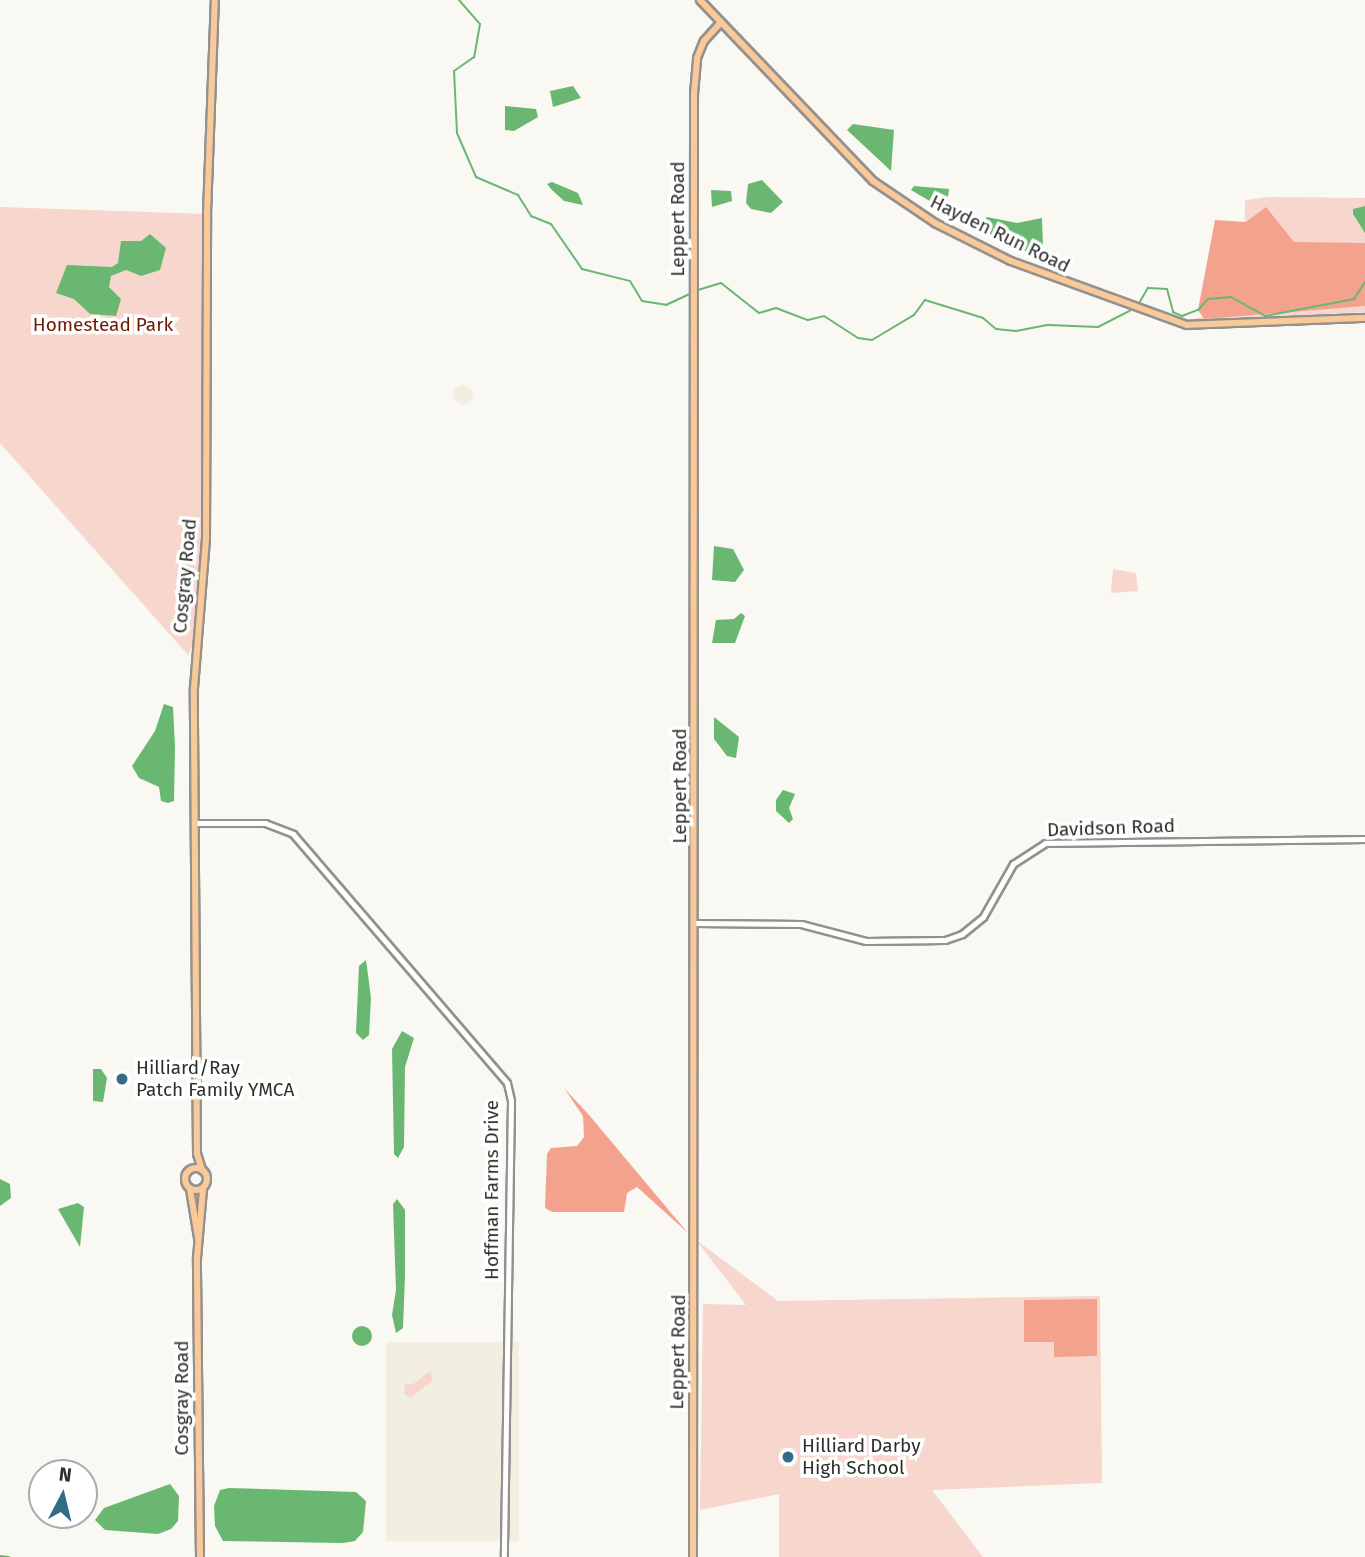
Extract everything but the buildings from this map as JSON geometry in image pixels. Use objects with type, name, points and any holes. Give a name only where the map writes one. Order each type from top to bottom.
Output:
[{"type":"main road","name":"Cosgray Road","points":[[202,1170],[197,1154],[195,640],[206,539],[207,214],[215,0]]},
{"type":"main road","name":"Hayden Run Road","points":[[700,0],[873,181],[935,223],[1011,261],[1187,326],[1365,318]]},
{"type":"main road","name":"Leppert Road","points":[[693,1557],[696,923],[694,94],[697,58],[704,41],[721,22]]},
{"type":"main road","name":"Cosgray Road","points":[[190,1169],[197,1154]]},
{"type":"main road","points":[[190,1169],[202,1170],[207,1179],[202,1189],[190,1189],[185,1180],[190,1169]]},
{"type":"main road","name":"Cosgray Road","points":[[190,1189],[198,1238]]},
{"type":"main road","name":"Cosgray Road","points":[[200,1557],[198,1238],[202,1189]]},
{"type":"street","name":"Hoffman Farms Drive","points":[[195,823],[265,823],[292,834],[507,1083],[511,1101],[504,1557]]},
{"type":"street","name":"Davidson Road","points":[[696,923],[801,924],[852,940],[936,941],[962,934],[983,917],[1013,864],[1045,844],[1365,839]]},
{"type":"shaded area","points":[[573,86],[581,98],[553,107],[550,91]]},
{"type":"shaded area","points":[[505,106],[536,109],[538,117],[514,131],[505,130]]},
{"type":"shaded area","points":[[853,124],[894,130],[891,171],[847,130]]},
{"type":"shaded area","points":[[762,180],[783,202],[771,213],[751,209],[746,203],[748,184]]},
{"type":"shaded area","points":[[552,182],[578,193],[583,205],[564,201],[547,184]]},
{"type":"shaded area","points":[[914,186],[949,189],[947,204],[940,207],[911,190]]},
{"type":"shaded area","points":[[711,190],[731,191],[732,201],[712,207]]},
{"type":"shaded area","points":[[1365,206],[1365,233],[1353,214],[1353,209]]},
{"type":"shaded area","points":[[1266,207],[1294,242],[1365,243],[1365,306],[1204,319],[1198,310],[1215,220],[1246,222]]},
{"type":"shaded area","points":[[987,217],[1017,223],[1042,218],[1043,247],[1032,253],[1012,247],[990,234],[982,222]]},
{"type":"shaded area","points":[[150,234],[166,248],[160,270],[141,276],[126,270],[111,276],[109,287],[121,299],[116,316],[90,314],[74,299],[56,293],[67,265],[112,267],[118,263],[121,241],[141,241]]},
{"type":"shaded area","points":[[463,385],[470,388],[473,395],[470,402],[463,405],[456,402],[453,395],[456,388]]},
{"type":"shaded area","points":[[714,546],[733,549],[744,570],[735,582],[712,580]]},
{"type":"shaded area","points":[[741,613],[745,616],[735,643],[712,643],[716,620],[734,619]]},
{"type":"shaded area","points":[[164,704],[173,707],[175,747],[174,801],[168,803],[161,801],[159,787],[139,778],[132,766],[155,731]]},
{"type":"shaded area","points":[[714,717],[739,737],[736,758],[727,756],[714,739]]},
{"type":"shaded area","points":[[783,790],[795,794],[789,808],[793,819],[789,823],[776,811],[776,800]]},
{"type":"shaded area","points":[[366,960],[371,998],[369,1035],[363,1040],[356,1033],[359,966]]},
{"type":"shaded area","points":[[402,1031],[414,1038],[405,1067],[404,1147],[398,1158],[394,1154],[392,1049]]},
{"type":"shaded area","points":[[93,1069],[101,1069],[107,1078],[103,1102],[93,1101]]},
{"type":"shaded area","points":[[564,1088],[688,1233],[637,1187],[627,1193],[624,1212],[552,1212],[545,1208],[547,1154],[551,1148],[577,1146],[584,1137],[583,1116]]},
{"type":"shaded area","points":[[0,1179],[10,1184],[11,1198],[0,1206]]},
{"type":"shaded area","points":[[397,1199],[405,1210],[405,1276],[403,1328],[396,1333],[392,1315],[396,1290],[393,1204]]},
{"type":"shaded area","points":[[78,1203],[84,1207],[80,1247],[58,1209]]},
{"type":"shaded area","points":[[1097,1299],[1097,1356],[1054,1357],[1054,1342],[1024,1342],[1024,1300]]},
{"type":"shaded area","points":[[362,1326],[369,1329],[372,1336],[369,1343],[362,1346],[355,1343],[352,1336],[355,1329]]},
{"type":"shaded area","points":[[386,1342],[519,1342],[519,1541],[386,1541]]},
{"type":"shaded area","points":[[170,1484],[179,1496],[178,1521],[171,1529],[158,1534],[105,1530],[98,1523],[98,1516],[104,1508]]},
{"type":"shaded area","points":[[229,1488],[356,1492],[366,1501],[363,1532],[355,1541],[343,1543],[223,1541],[215,1526],[214,1506],[220,1490]]},
{"type":"green space","points":[[1270,197],[1365,198],[1365,312],[1187,321],[1244,305],[1245,200]]},
{"type":"green space","name":"Homestead Park","points":[[0,207],[207,214],[206,539],[195,640],[188,655],[0,443]]},
{"type":"green space","points":[[1113,569],[1136,573],[1138,591],[1111,593]]},
{"type":"green space","points":[[696,1240],[778,1301],[1100,1296],[1102,1483],[932,1490],[983,1557],[779,1557],[779,1494],[700,1510],[703,1304],[746,1305]]},
{"type":"green space","points":[[430,1371],[433,1381],[410,1398],[404,1393],[405,1383],[412,1385]]},
{"type":"waterway","points":[[459,0],[480,24],[474,57],[454,71],[457,133],[476,177],[518,195],[531,216],[551,224],[582,269],[630,281],[642,301],[666,305],[690,294]]},
{"type":"waterway","points":[[1138,305],[1148,288],[1167,289],[1173,312],[1182,316],[1198,310],[1208,299],[1231,297],[1265,316],[1354,299],[1365,282]]},
{"type":"waterway","points":[[698,290],[721,283],[759,313],[776,308],[808,320],[824,316],[858,338],[872,340],[914,315],[925,300],[983,318],[996,329],[1016,331],[1048,325],[1098,327],[1130,311]]},
{"type":"waterway","points":[[0,1556],[9,1557]]},
{"type":"place","name":"Hilliard/Ray Patch Family YMCA","points":[[122,1079]]},
{"type":"place","name":"Hilliard Darby High School","points":[[788,1457]]}]
